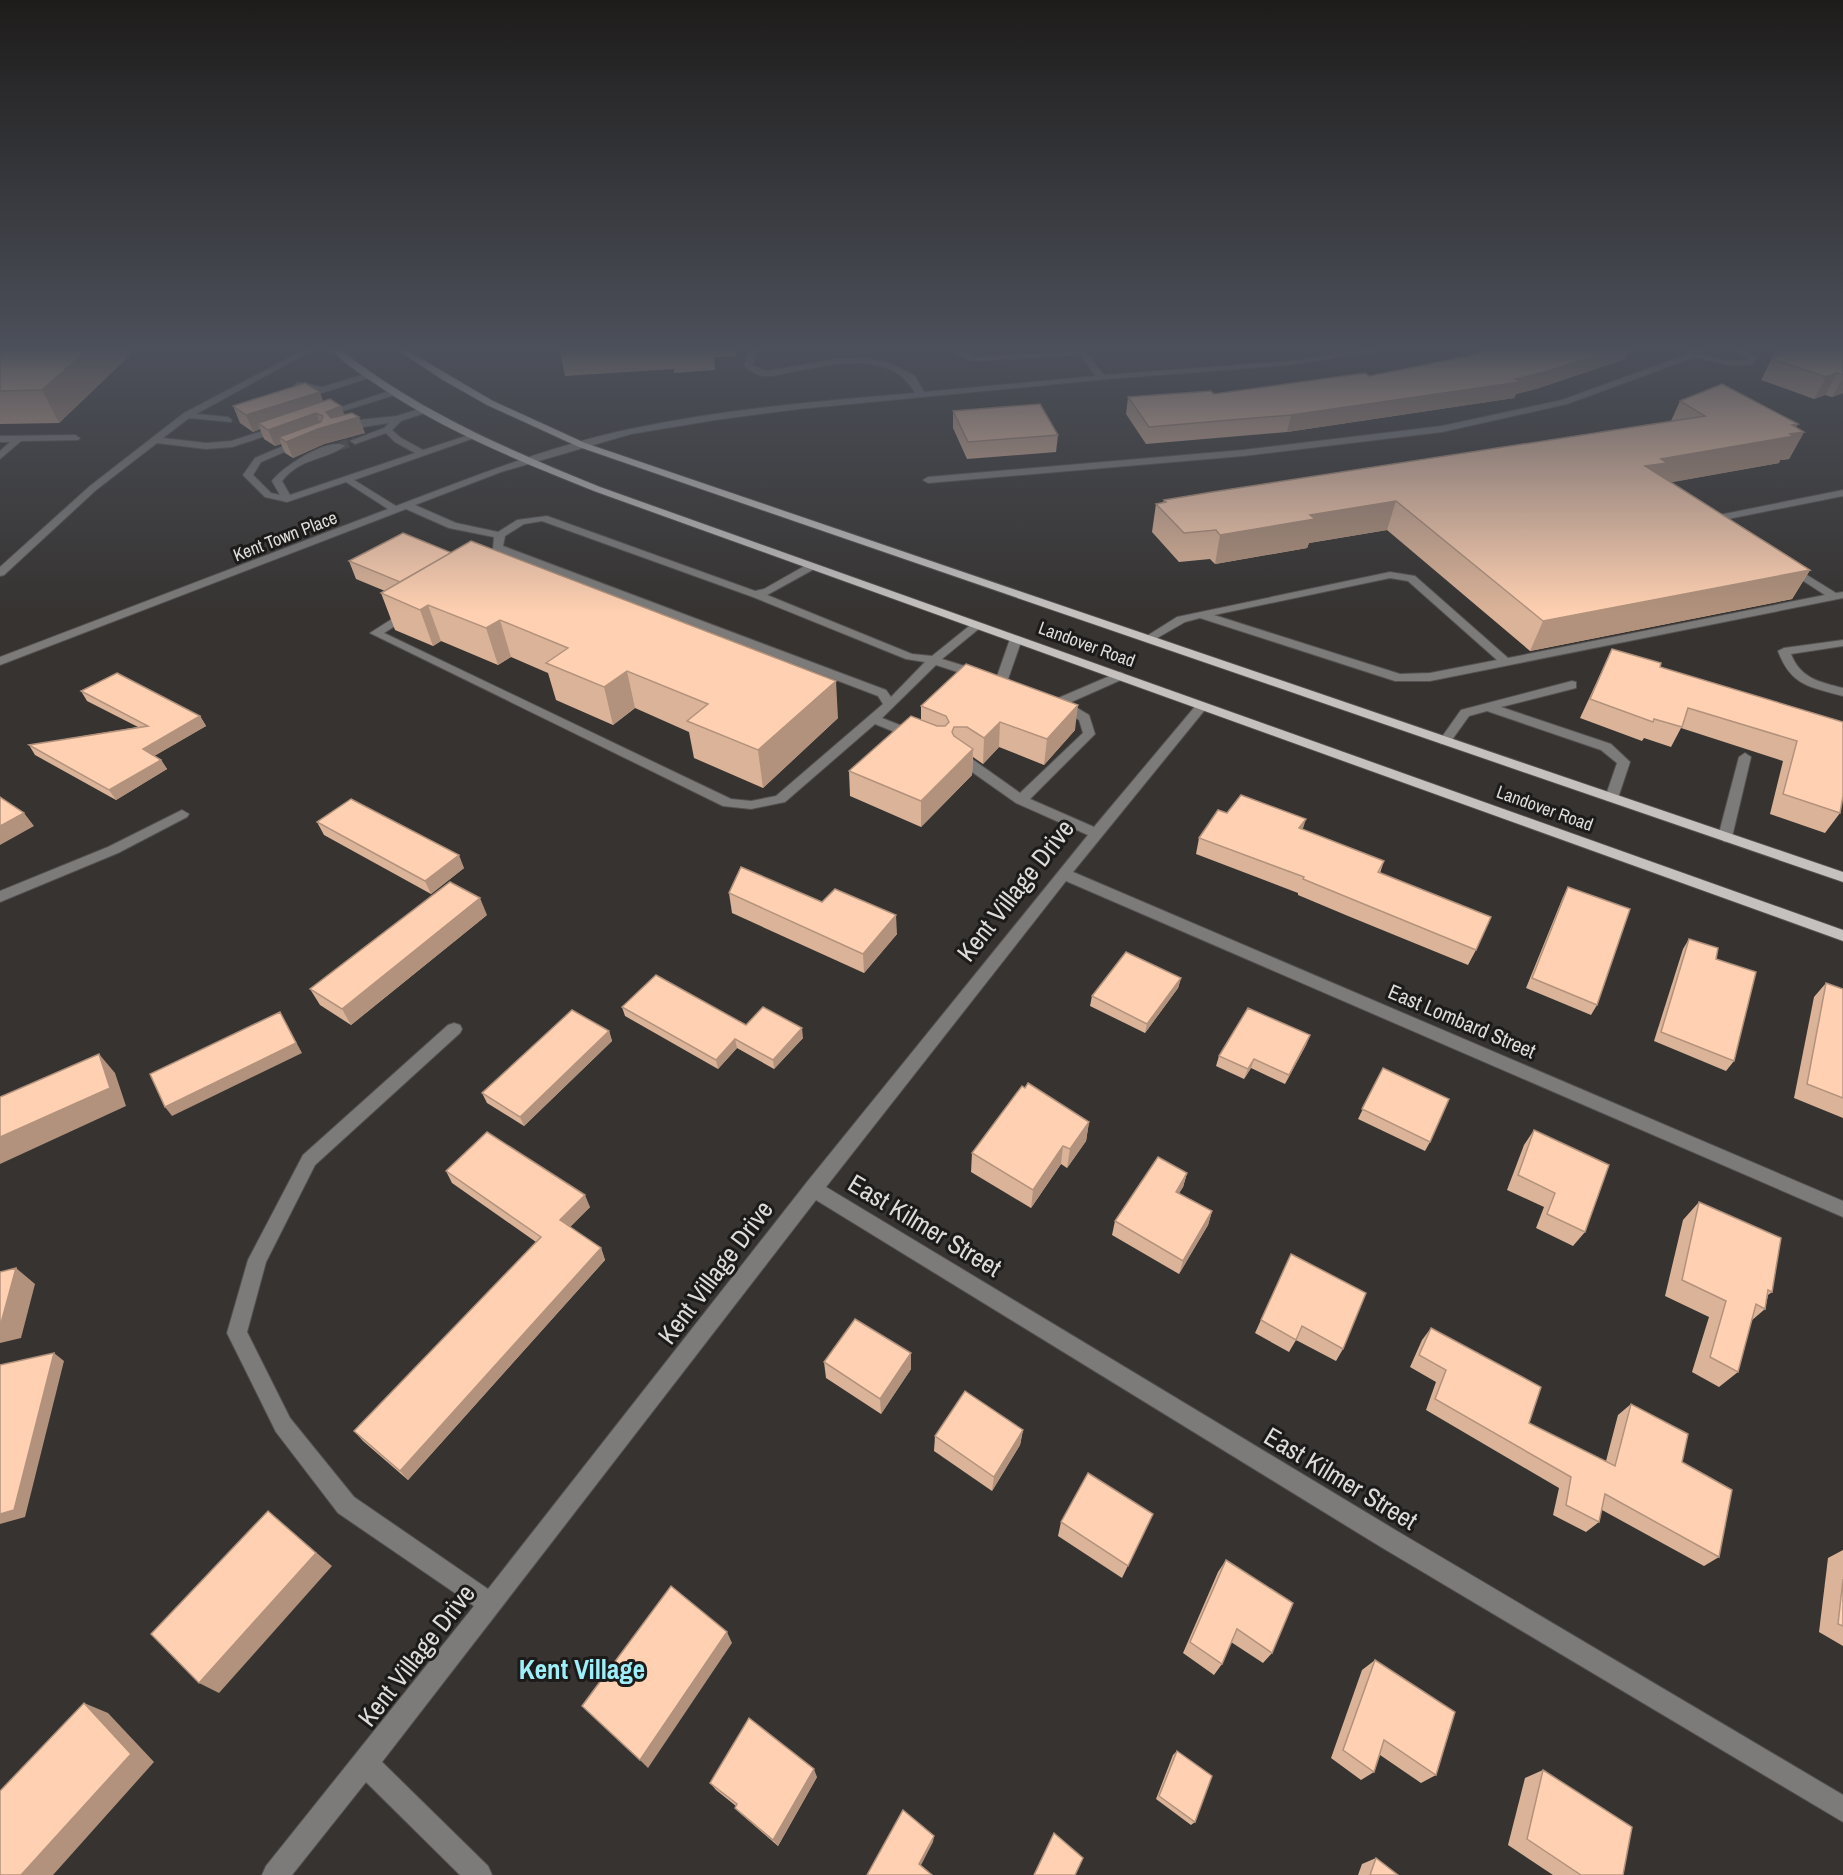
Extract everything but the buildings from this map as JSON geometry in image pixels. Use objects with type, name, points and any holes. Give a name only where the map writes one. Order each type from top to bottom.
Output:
[{"type":"main road","name":"Landover Road","points":[[480,438],[597,489],[1843,936]]},
{"type":"main road","name":"Landover Road","points":[[566,438],[1843,876]]},
{"type":"street","points":[[0,439],[46,438]]},
{"type":"street","points":[[0,573],[93,488],[156,440],[206,446],[232,444],[249,438]]},
{"type":"street","points":[[308,438],[258,460],[248,475],[268,495],[287,499],[468,438]]},
{"type":"street","points":[[355,441],[362,438]]},
{"type":"street","points":[[396,438],[423,454]]},
{"type":"street","name":"Kent Town Place","points":[[0,661],[492,472],[606,438]]},
{"type":"street","points":[[928,480],[1243,453],[1363,438]]},
{"type":"street","points":[[0,456],[18,439]]},
{"type":"street","points":[[287,499],[277,481],[285,469],[309,457],[340,446]]},
{"type":"street","points":[[347,479],[396,510]]},
{"type":"street","points":[[1741,537],[1724,526],[1723,517],[1843,493]]},
{"type":"street","points":[[408,506],[453,526],[500,535]]},
{"type":"street","points":[[890,705],[882,693],[506,555],[496,547],[500,535],[521,522],[543,518],[754,594],[910,657],[933,660],[1006,684],[1016,639]]},
{"type":"street","points":[[1776,559],[1839,596]]},
{"type":"street","points":[[754,594],[767,592],[812,566]]},
{"type":"street","points":[[1148,639],[1181,619],[1390,575],[1411,578],[1506,662]]},
{"type":"street","points":[[1201,615],[1399,678],[1430,677],[1839,596]]},
{"type":"street","points":[[424,604],[376,633],[728,803],[751,805],[780,799],[890,705],[933,660],[977,625]]},
{"type":"street","points":[[1843,643],[1784,651],[1789,668],[1803,681],[1843,692]]},
{"type":"street","points":[[1021,800],[1089,734],[1085,718],[1056,701],[1119,676]]},
{"type":"street","points":[[1445,741],[1465,712],[1572,685]]},
{"type":"street","name":"Kent Village Drive","points":[[275,1875],[366,1764],[813,1188],[1095,832],[1202,706]]},
{"type":"street","points":[[1488,707],[1606,747],[1624,762],[1612,798]]},
{"type":"street","points":[[874,719],[931,742]]},
{"type":"street","points":[[960,756],[1021,800],[1095,832]]},
{"type":"street","points":[[1725,837],[1745,757]]},
{"type":"street","points":[[0,897],[113,850],[182,814]]},
{"type":"street","name":"East Lombard Street","points":[[1063,874],[1843,1209]]},
{"type":"street","points":[[454,1029],[309,1160],[257,1260],[237,1333],[283,1425],[346,1505],[491,1604]]},
{"type":"street","name":"East Kilmer Street","points":[[813,1188],[1389,1539],[1843,1809]]},
{"type":"street","points":[[366,1764],[479,1875]]},
{"type":"tunnel","points":[[340,446],[355,441]]},
{"type":"district","name":"Kent Village","points":[[582,1669]]}]
